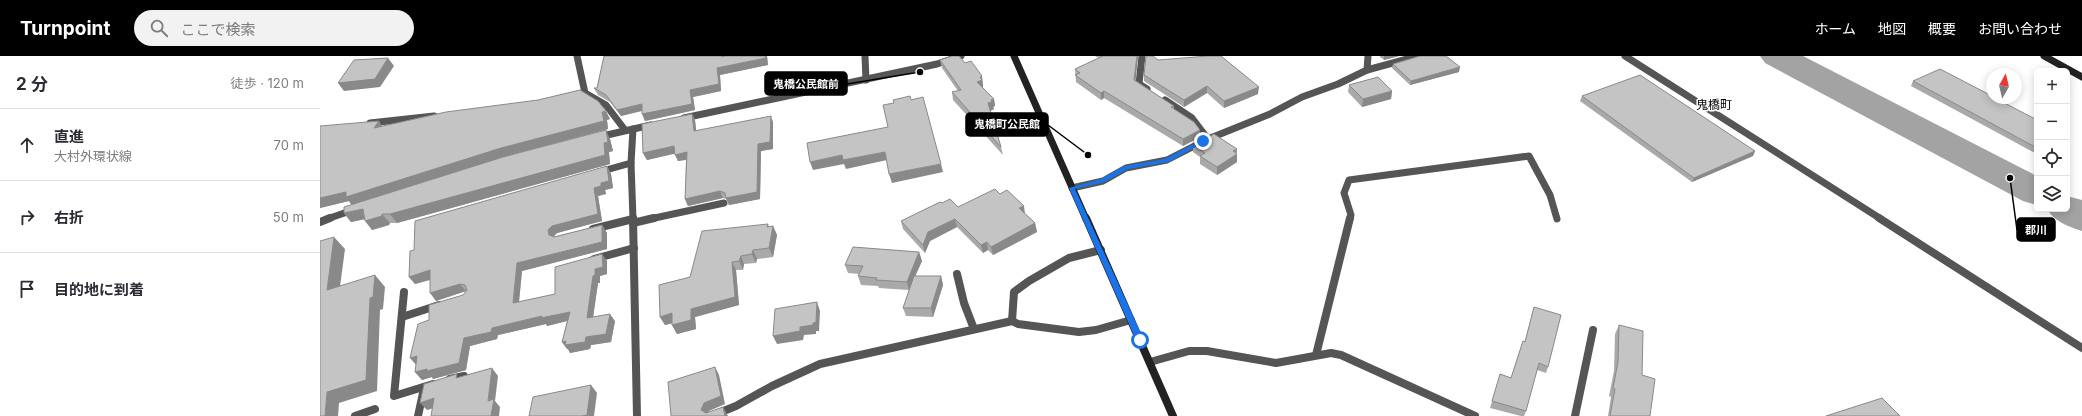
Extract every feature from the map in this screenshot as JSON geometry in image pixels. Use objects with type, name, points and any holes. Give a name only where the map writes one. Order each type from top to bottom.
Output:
[{"type":"main road","points":[[1014,56],[1101,250],[1173,416]]},
{"type":"main road","points":[[2044,56],[2082,77]]},
{"type":"street","points":[[579,56],[585,93]]},
{"type":"street","points":[[866,56],[866,80]]},
{"type":"street","points":[[677,119],[866,80],[937,64],[962,56]]},
{"type":"street","points":[[1142,56],[1139,84],[1192,118],[1208,139]]},
{"type":"street","points":[[1367,70],[1368,56]]},
{"type":"street","points":[[1072,188],[1103,181],[1126,168],[1167,160],[1208,139],[1270,114],[1302,96],[1338,84],[1367,70],[1418,56]]},
{"type":"street","points":[[1625,56],[2082,348]]},
{"type":"street","points":[[571,96],[585,93],[606,105],[629,129],[634,248],[637,416]]},
{"type":"street","points":[[360,124],[439,115]]},
{"type":"street","points":[[588,140],[655,124]]},
{"type":"street","points":[[1316,355],[1351,215],[1344,193],[1349,180],[1529,156],[1550,195],[1557,219]]},
{"type":"street","points":[[593,174],[631,163]]},
{"type":"street","points":[[588,231],[724,203]]},
{"type":"street","points":[[320,222],[358,208]]},
{"type":"street","points":[[588,261],[634,248]]},
{"type":"street","points":[[1012,321],[1014,292],[1028,281],[1069,258],[1101,250]]},
{"type":"street","points":[[956,274],[964,303],[974,329]]},
{"type":"street","points":[[404,292],[394,396],[424,386],[464,376]]},
{"type":"street","points":[[402,317],[445,304]]},
{"type":"street","points":[[711,416],[736,406],[772,386],[820,364],[1012,321],[1018,324],[1079,332],[1096,330],[1131,320]]},
{"type":"street","points":[[1575,416],[1593,330]]},
{"type":"street","points":[[1150,362],[1189,351],[1207,351],[1276,363],[1331,353],[1341,355],[1475,416]]},
{"type":"street","points":[[418,416],[424,386]]},
{"type":"street","points":[[355,416],[375,409]]},
{"type":"building","points":[[604,56],[765,56],[766,58],[717,68],[719,84],[690,90],[692,104],[642,114],[642,104],[617,110],[606,95],[594,88],[597,88]]},
{"type":"building","points":[[952,56],[959,56],[965,63],[971,61],[982,76],[980,77],[982,80],[977,82],[994,99],[991,100],[992,102],[988,103],[1001,147],[952,92],[961,90],[940,60]]},
{"type":"building","points":[[1103,56],[1137,56],[1134,80],[1174,106],[1171,107],[1194,122],[1200,130],[1183,139],[1104,91],[1101,93],[1075,75],[1080,73],[1075,69]]},
{"type":"building","points":[[1146,56],[1153,56],[1158,60],[1221,56],[1259,87],[1224,101],[1207,86],[1184,100],[1144,75]]},
{"type":"building","points":[[1420,56],[1446,56],[1460,67],[1411,81],[1393,64]]},
{"type":"building","points":[[388,58],[375,79],[338,83],[354,60]]},
{"type":"building","points":[[1940,69],[1986,93],[1986,104],[2006,104],[2034,118],[2034,146],[1913,81]]},
{"type":"building","points":[[1640,75],[1755,151],[1694,178],[1582,96]]},
{"type":"building","points":[[1378,77],[1392,91],[1363,99],[1349,85]]},
{"type":"building","points":[[580,90],[598,101],[606,111],[602,112],[604,121],[501,148],[346,197],[346,192],[320,198],[320,126],[379,121],[374,128],[446,112],[538,100]]},
{"type":"building","points":[[910,96],[911,100],[923,97],[941,164],[889,174],[885,152],[843,160],[842,155],[810,162],[807,143],[888,127],[883,105],[894,103],[893,100]]},
{"type":"building","points":[[692,114],[694,131],[771,116],[770,142],[758,144],[757,192],[726,198],[725,193],[720,191],[685,199],[687,152],[675,155],[674,146],[643,153],[642,124]]},
{"type":"building","points":[[606,130],[608,142],[604,143],[605,155],[390,214],[382,214],[382,216],[365,221],[363,209],[344,213],[344,207],[503,157]]},
{"type":"building","points":[[1214,134],[1237,149],[1233,151],[1237,154],[1217,167],[1200,156],[1205,153],[1193,145]]},
{"type":"building","points":[[607,166],[609,181],[601,183],[601,186],[594,188],[598,214],[552,226],[548,230],[549,235],[554,237],[602,225],[602,242],[517,263],[513,303],[555,294],[555,267],[602,254],[603,267],[595,269],[587,318],[610,314],[606,334],[586,337],[585,342],[565,345],[566,341],[562,342],[570,312],[541,318],[542,316],[492,328],[491,332],[464,338],[459,363],[427,371],[427,369],[415,372],[417,356],[410,358],[418,324],[429,320],[429,305],[463,295],[467,290],[465,285],[460,284],[430,293],[430,270],[409,277],[410,251],[414,250],[415,221]]},
{"type":"building","points":[[995,189],[1000,194],[1007,190],[1024,206],[1019,208],[1035,223],[991,247],[987,242],[981,245],[955,219],[928,232],[923,245],[901,221],[940,202],[942,203],[950,199],[958,207]]},
{"type":"building","points":[[768,224],[767,227],[773,226],[769,248],[753,250],[752,254],[741,256],[739,261],[732,262],[735,297],[691,309],[691,320],[672,325],[672,313],[660,317],[659,285],[690,277],[702,231]]},
{"type":"building","points":[[334,237],[327,290],[375,275],[373,297],[370,298],[366,380],[327,392],[325,416],[320,416],[320,241]]},
{"type":"building","points":[[853,247],[919,252],[907,282],[876,280],[877,278],[858,276],[863,266],[845,265]]},
{"type":"building","points":[[914,276],[941,276],[931,308],[903,308]]},
{"type":"building","points":[[817,302],[816,322],[813,323],[813,325],[800,327],[800,331],[773,336],[775,309]]},
{"type":"building","points":[[1534,307],[1561,315],[1548,367],[1539,363],[1526,411],[1492,401],[1500,374],[1511,378],[1523,341],[1525,342]]},
{"type":"building","points":[[1619,325],[1643,331],[1642,375],[1655,379],[1650,416],[1610,416],[1618,362]]},
{"type":"building","points":[[715,367],[721,396],[704,403],[701,410],[706,413],[723,407],[725,416],[671,416],[668,382]]},
{"type":"building","points":[[492,368],[488,401],[494,399],[491,416],[431,416],[434,398],[420,403],[424,384],[457,374],[456,378]]},
{"type":"building","points":[[591,385],[587,415],[529,416],[533,397]]},
{"type":"building","points":[[1882,398],[1900,416],[1826,416]]},
{"type":"waterway","points":[[1777,56],[2034,190]]},
{"type":"waterway","points":[[2070,211],[2082,217]]},
{"type":"place","name":"鬼橋公民館前","points":[[920,72]]},
{"type":"place","name":"鬼橋町公民館","points":[[1088,155]]},
{"type":"place","name":"郡川","points":[[2010,178]]},
{"type":"district","name":"鬼橋町","points":[[1714,104]]},
{"type":"route","points":[[1140,340],[1072,188],[1103,181],[1126,168],[1167,160],[1203,141]]}]
